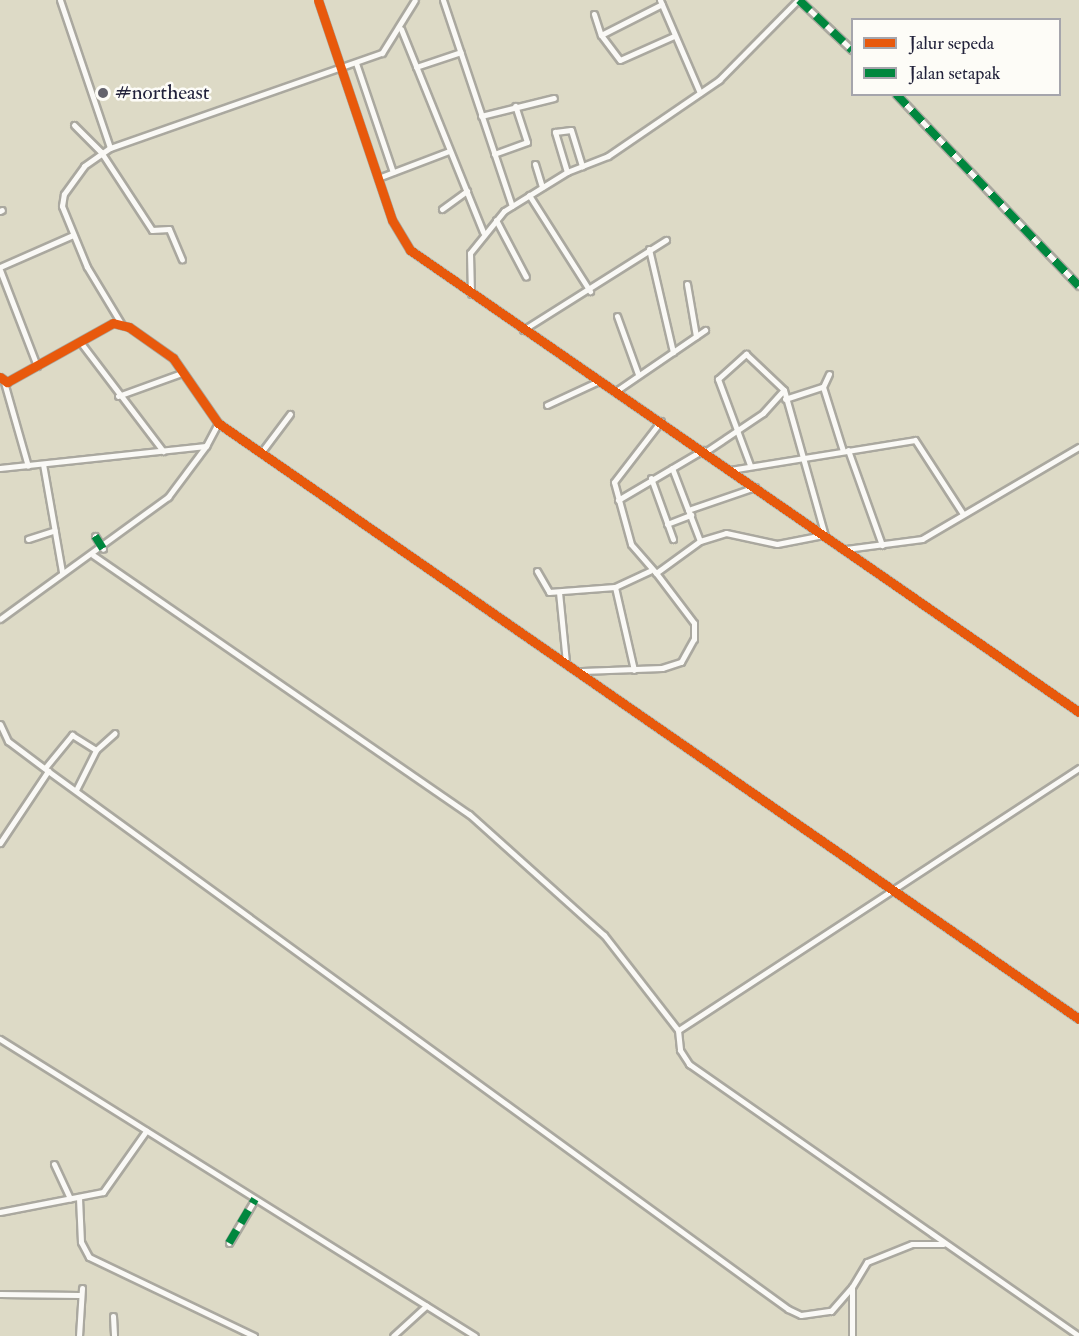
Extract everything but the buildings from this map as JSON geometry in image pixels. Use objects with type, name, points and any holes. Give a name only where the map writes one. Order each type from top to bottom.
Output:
[{"type":"street","points":[[60,0],[110,148]]},
{"type":"street","points":[[318,0],[378,178],[406,244],[471,294],[661,421],[1079,712]]},
{"type":"street","points":[[122,325],[73,235],[64,194],[101,152],[340,70],[382,52],[401,29],[415,0]]},
{"type":"street","points":[[443,0],[512,206]]},
{"type":"street","points":[[471,294],[466,263],[483,231],[512,206],[529,195],[567,172],[608,156],[700,93],[734,67],[798,0],[851,49]]},
{"type":"street","points":[[601,35],[661,2],[700,93]]},
{"type":"street","points":[[594,14],[601,35],[620,60],[674,36]]},
{"type":"street","points":[[401,29],[483,231]]},
{"type":"street","points":[[416,67],[461,52]]},
{"type":"street","points":[[357,63],[393,172]]},
{"type":"street","points":[[898,96],[1079,286]]},
{"type":"street","points":[[481,116],[514,106],[554,98]]},
{"type":"street","points":[[494,154],[526,142],[514,106]]},
{"type":"street","points":[[74,125],[101,152],[152,230],[169,229],[182,259]]},
{"type":"street","points":[[567,172],[555,132],[571,130],[582,166]]},
{"type":"street","points":[[378,178],[449,151]]},
{"type":"street","points":[[535,164],[542,187]]},
{"type":"street","points":[[442,209],[467,191]]},
{"type":"street","points":[[529,195],[590,291]]},
{"type":"street","points":[[496,220],[526,277]]},
{"type":"street","points":[[37,366],[0,269],[73,235]]},
{"type":"street","points":[[523,330],[590,291],[649,249],[666,240]]},
{"type":"street","points":[[649,249],[674,351]]},
{"type":"street","points":[[687,284],[696,336]]},
{"type":"street","points":[[0,295],[7,291]]},
{"type":"street","points":[[617,316],[638,374]]},
{"type":"street","points":[[28,466],[1,380],[37,366],[113,324],[122,325],[173,358],[218,423],[263,450],[1079,1019]]},
{"type":"street","points":[[616,391],[705,330]]},
{"type":"street","points":[[81,343],[118,396],[164,451]]},
{"type":"street","points":[[750,465],[735,430],[718,379],[743,355],[784,390],[785,399],[806,457],[824,536]]},
{"type":"street","points":[[118,396],[182,373]]},
{"type":"street","points":[[829,374],[823,387],[882,544]]},
{"type":"street","points":[[547,405],[599,381]]},
{"type":"street","points":[[785,399],[823,387]]},
{"type":"street","points":[[618,500],[645,488],[651,478],[704,451],[735,430],[784,390]]},
{"type":"street","points":[[263,450],[290,414]]},
{"type":"street","points":[[649,571],[631,544],[618,500],[616,477],[661,421]]},
{"type":"street","points":[[0,619],[62,572],[103,549],[175,490],[206,446],[218,423]]},
{"type":"street","points":[[730,470],[915,440],[963,514]]},
{"type":"street","points":[[0,468],[206,446]]},
{"type":"street","points":[[846,549],[921,539],[1079,447]]},
{"type":"street","points":[[43,464],[62,572]]},
{"type":"street","points":[[672,468],[700,541]]},
{"type":"street","points":[[651,478],[673,539]]},
{"type":"street","points":[[667,524],[755,487]]},
{"type":"street","points":[[28,539],[55,530]]},
{"type":"street","points":[[656,573],[700,541],[726,532],[777,544],[824,536]]},
{"type":"street","points":[[95,536],[103,549]]},
{"type":"street","points":[[93,555],[469,814],[600,930],[678,1030],[680,1050],[689,1064],[1079,1336]]},
{"type":"street","points":[[537,571],[547,590],[559,592],[615,586],[649,571],[656,573],[694,623],[694,639],[672,667],[580,671]]},
{"type":"street","points":[[615,586],[634,670]]},
{"type":"street","points":[[559,592],[566,662]]},
{"type":"street","points":[[0,724],[2,739],[76,790],[788,1308],[801,1315],[831,1311],[852,1287],[861,1268],[867,1262],[912,1244],[945,1244]]},
{"type":"street","points":[[76,790],[96,750],[115,733]]},
{"type":"street","points":[[0,843],[46,769],[72,735],[96,750]]},
{"type":"street","points":[[678,1030],[1079,768]]},
{"type":"street","points":[[0,1039],[475,1336]]},
{"type":"street","points":[[0,1212],[79,1198],[108,1189],[146,1131]]},
{"type":"street","points":[[54,1164],[70,1199]]},
{"type":"street","points":[[79,1198],[81,1242],[89,1257],[254,1336]]},
{"type":"street","points":[[229,1243],[255,1199]]},
{"type":"street","points":[[852,1287],[852,1336]]},
{"type":"street","points":[[79,1336],[79,1296],[82,1288]]},
{"type":"street","points":[[0,1294],[79,1296]]},
{"type":"street","points":[[393,1336],[426,1306]]},
{"type":"street","points":[[113,1316],[114,1336]]},
{"type":"marked path","points":[[799,0],[851,49]]},
{"type":"marked path","points":[[898,96],[1079,286]]},
{"type":"marked path","points":[[95,536],[103,549]]},
{"type":"marked path","points":[[229,1243],[255,1199]]},
{"type":"cycle path","points":[[318,0],[392,220],[410,250],[1079,712]]},
{"type":"cycle path","points":[[0,377],[7,382],[113,323],[129,327],[173,358],[218,423],[1079,1019]]},
{"type":"place","name":"#northeast","points":[[103,93]]}]
